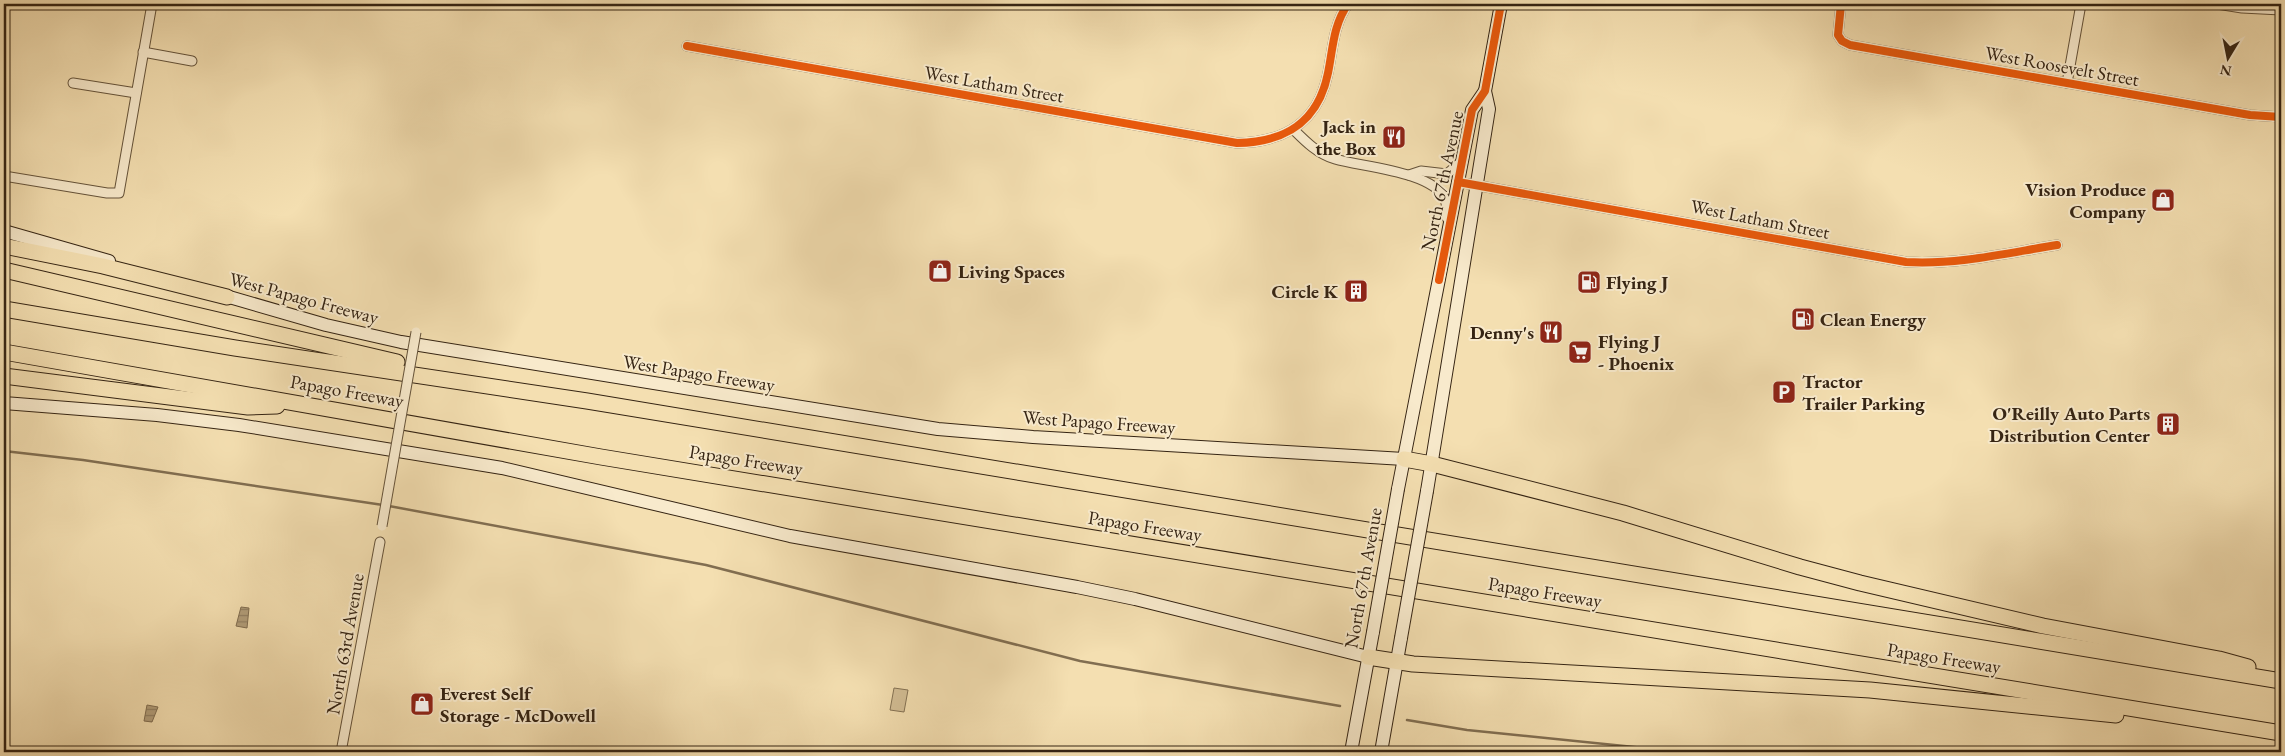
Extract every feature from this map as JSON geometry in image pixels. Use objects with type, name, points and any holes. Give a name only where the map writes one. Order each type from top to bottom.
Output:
[{"type":"highway","points":[[4,246],[103,266],[227,297]]},
{"type":"highway","points":[[4,270],[498,386]]},
{"type":"highway","name":"Papago Freeway","points":[[4,309],[235,348],[498,386],[2281,681]]},
{"type":"highway","name":"Papago Freeway","points":[[4,352],[621,460],[2281,733]]},
{"type":"highway","points":[[4,376],[248,407],[306,404]]},
{"type":"highway","points":[[1404,459],[1432,464],[1623,513],[1800,567],[1869,585],[2043,626],[2219,659],[2281,675]]},
{"type":"highway","points":[[1368,657],[1396,662],[1870,690],[1950,697],[2060,711],[2214,722]]},
{"type":"main road","name":"North 67th Avenue","points":[[1381,752],[1432,464],[1489,108],[1485,91],[1501,4]]},
{"type":"main road","name":"North 67th Avenue","points":[[1352,751],[1398,488],[1472,110],[1485,91]]},
{"type":"main road","name":"West Papago Freeway","points":[[4,232],[326,325],[401,342],[938,429],[1033,437],[1404,459]]},
{"type":"main road","points":[[4,403],[157,415],[238,425],[502,468],[790,536],[1135,599],[1368,657]]},
{"type":"street","points":[[4,176],[107,193],[119,193],[152,4]]},
{"type":"street","points":[[1348,4],[1336,29],[1323,90],[1313,110],[1294,130],[1312,147],[1335,159],[1409,175],[1434,188],[1445,200],[1446,241]]},
{"type":"street","name":"West Roosevelt Street","points":[[1841,4],[1837,30],[1840,38],[1850,45],[2250,116],[2281,117]]},
{"type":"street","points":[[2067,83],[2081,4]]},
{"type":"street","points":[[2218,4],[2242,8],[2281,10]]},
{"type":"street","name":"West Latham Street","points":[[687,46],[1237,143],[1263,141],[1294,130]]},
{"type":"street","points":[[143,52],[192,61]]},
{"type":"street","points":[[72,83],[136,93]]},
{"type":"street","points":[[1409,175],[1421,171],[1447,174],[1462,162]]},
{"type":"street","name":"West Latham Street","points":[[1458,182],[1906,262],[1956,261],[2057,245]]},
{"type":"street","points":[[382,526],[416,332]]},
{"type":"street","name":"North 63rd Avenue","points":[[341,752],[380,542]]},
{"type":"shaded area","points":[[241,607],[249,608],[247,628],[236,626]]},
{"type":"shaded area","points":[[894,688],[908,690],[904,712],[890,710]]},
{"type":"shaded area","points":[[147,705],[158,707],[152,722],[144,721]]},
{"type":"waterway","points":[[4,451],[83,460],[383,505]]},
{"type":"waterway","points":[[389,506],[706,565],[1080,661],[1340,706]]},
{"type":"waterway","points":[[1407,720],[1467,730],[1683,752]]},
{"type":"cycle path","points":[[687,46],[1237,143],[1254,142],[1284,134],[1307,117],[1316,105],[1328,73],[1336,29],[1348,4]]},
{"type":"cycle path","points":[[1439,280],[1472,110],[1485,91],[1501,4]]},
{"type":"cycle path","points":[[1841,4],[1838,35],[1842,41],[1850,45],[2250,115],[2281,117]]},
{"type":"cycle path","points":[[1458,182],[1906,262],[1963,260],[2057,245]]},
{"type":"place","name":"Jack in the Box","points":[[1394,137]]},
{"type":"place","name":"Vision Produce Company","points":[[2163,200]]},
{"type":"place","name":"Living Spaces","points":[[940,271]]},
{"type":"place","name":"Flying J","points":[[1589,282]]},
{"type":"place","name":"Circle K","points":[[1356,291]]},
{"type":"place","name":"Clean Energy","points":[[1803,319]]},
{"type":"place","name":"Denny's","points":[[1551,332]]},
{"type":"place","name":"Flying J - Phoenix","points":[[1580,352]]},
{"type":"place","name":"Tractor Trailer Parking","points":[[1784,392]]},
{"type":"place","name":"O'Reilly Auto Parts Distribution Center","points":[[2168,424]]},
{"type":"place","name":"Everest Self Storage - McDowell","points":[[422,704]]}]
